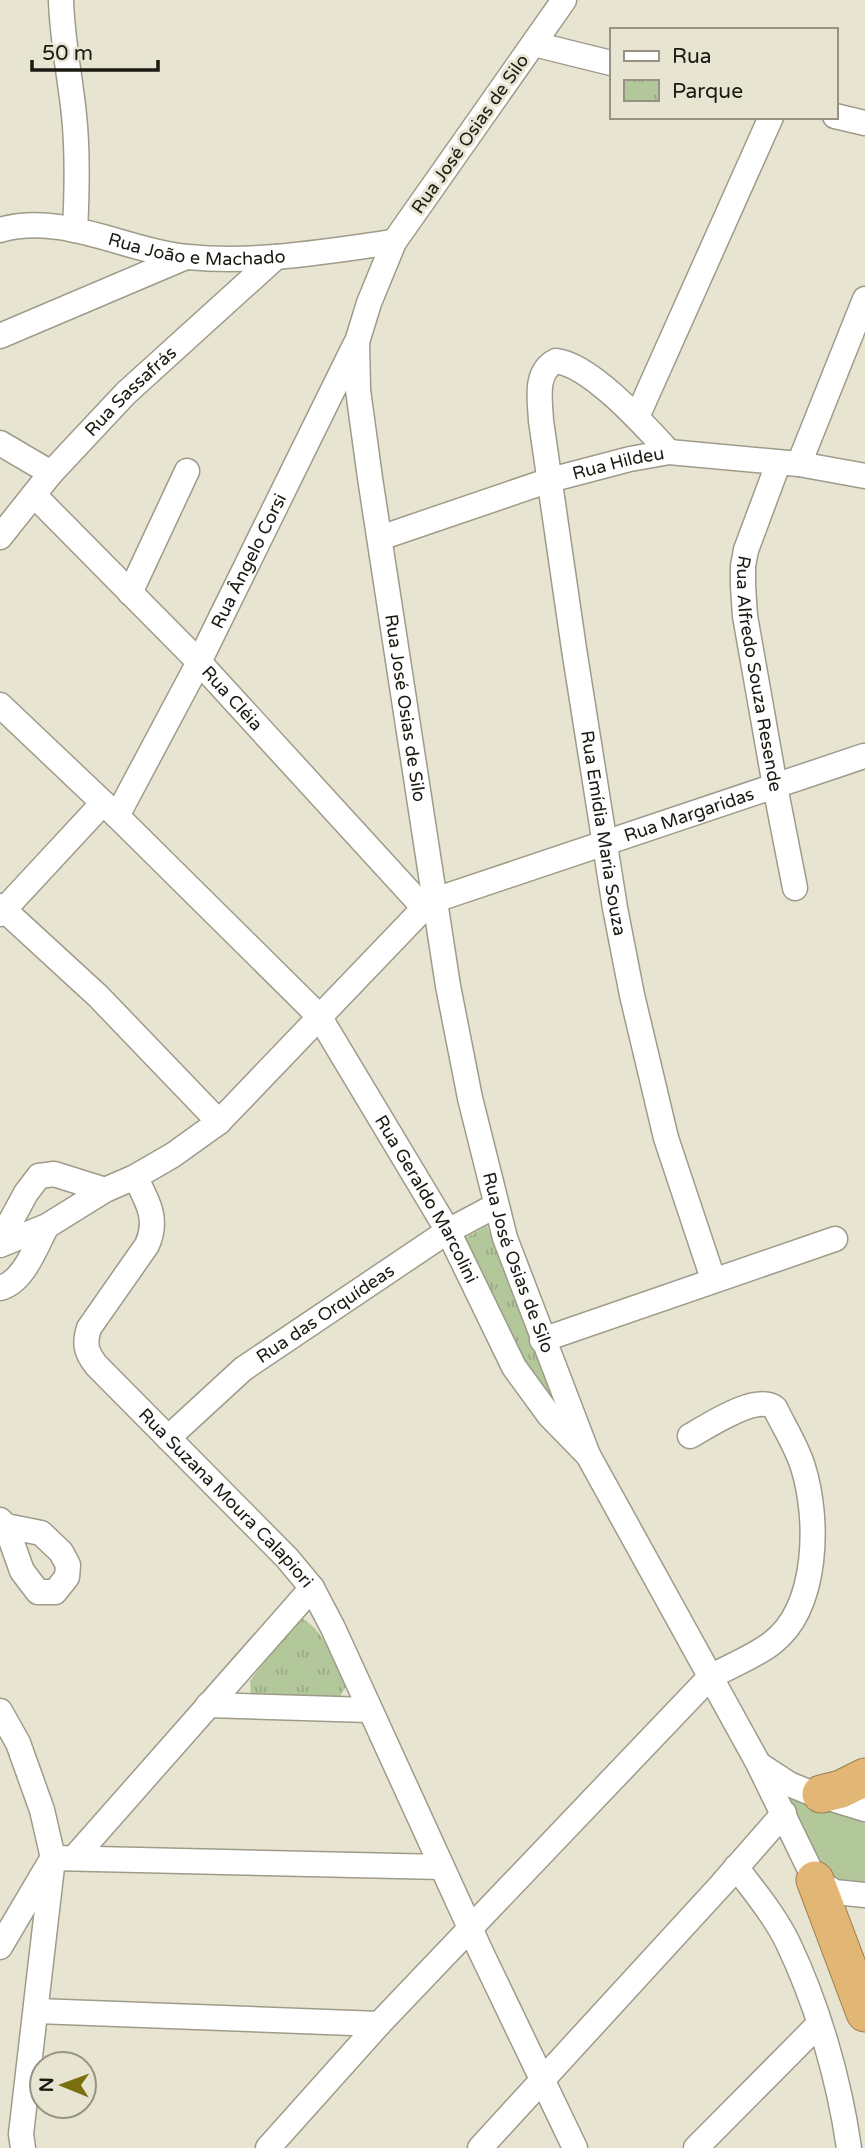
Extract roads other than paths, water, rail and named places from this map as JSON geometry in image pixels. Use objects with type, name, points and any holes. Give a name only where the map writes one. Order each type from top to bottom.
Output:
[{"type":"highway","points":[[821,1794],[841,1789],[865,1777]]},
{"type":"highway","points":[[815,1880],[865,2013]]},
{"type":"street","points":[[61,0],[61,22],[75,116],[78,175],[75,230]]},
{"type":"street","name":"Rua José Osias de Silo","points":[[564,0],[394,242],[356,342],[359,390],[429,904],[495,1206],[542,1340],[588,1455]]},
{"type":"street","points":[[534,44],[610,63]]},
{"type":"street","points":[[837,116],[865,123]]},
{"type":"street","points":[[669,452],[637,417],[770,119]]},
{"type":"street","name":"Rua João e Machado","points":[[0,230],[39,225],[75,230],[186,257],[276,257],[394,242]]},
{"type":"street","points":[[0,337],[186,257]]},
{"type":"street","name":"Rua Sassafrás","points":[[0,537],[51,473],[126,393],[276,257]]},
{"type":"street","name":"Rua Alfredo Souza Resende","points":[[795,888],[745,615],[743,576],[746,550],[865,299]]},
{"type":"street","name":"Rua Ângelo Corsi","points":[[1,909],[110,809],[199,662],[356,342]]},
{"type":"street","name":"Rua Emídia Maria Souza","points":[[637,417],[571,364],[556,361],[550,364],[541,379],[541,421],[603,843],[632,995],[666,1138],[713,1279]]},
{"type":"street","points":[[0,443],[51,473]]},
{"type":"street","name":"Rua Hildeu","points":[[380,538],[550,480],[630,459],[669,452],[788,464],[865,476]]},
{"type":"street","points":[[130,593],[187,471]]},
{"type":"street","name":"Rua Cléia","points":[[34,495],[199,662],[429,904]]},
{"type":"street","name":"Rua Geraldo Marcolini","points":[[0,705],[110,809],[319,1016],[448,1231],[514,1367],[550,1415],[588,1455],[758,1763],[815,1880]]},
{"type":"street","name":"Rua Margaridas","points":[[429,904],[863,756]]},
{"type":"street","points":[[0,1243],[47,1226],[105,1190],[135,1177],[173,1155],[222,1119],[429,904]]},
{"type":"street","points":[[1,909],[98,996],[222,1119]]},
{"type":"street","points":[[0,1243],[26,1193],[39,1176],[54,1174],[105,1190]]},
{"type":"street","name":"Rua Suzana Moura Calapiori","points":[[0,1947],[64,1858],[208,1705],[312,1588],[287,1558],[96,1365],[86,1347],[85,1339],[95,1317],[147,1245],[152,1234],[152,1210],[135,1177]]},
{"type":"street","name":"Rua das Orquídeas","points":[[168,1438],[243,1369],[448,1231],[495,1206]]},
{"type":"street","points":[[0,1288],[22,1272],[47,1226]]},
{"type":"street","points":[[542,1340],[835,1239]]},
{"type":"street","points":[[268,2148],[379,2024],[710,1676],[772,1644],[789,1627],[799,1610],[808,1573],[813,1540],[811,1499],[802,1464],[775,1408],[771,1405],[751,1406],[690,1436]]},
{"type":"street","points":[[312,1588],[575,2148]]},
{"type":"street","points":[[208,1705],[369,1710]]},
{"type":"street","points":[[0,1712],[22,1754],[42,1810],[64,1858],[37,2011],[21,2134],[23,2148]]},
{"type":"street","name":"Rua Geraldo Marcolini","points":[[758,1763],[789,1784],[865,1809]]},
{"type":"street","points":[[480,2148],[784,1813]]},
{"type":"street","points":[[64,1858],[442,1867]]},
{"type":"street","points":[[736,1867],[787,1941],[819,2024],[849,2148]]},
{"type":"street","points":[[815,1880],[835,1892],[865,1895]]},
{"type":"street","points":[[37,2011],[379,2024]]},
{"type":"street","points":[[696,2148],[819,2024]]}]
